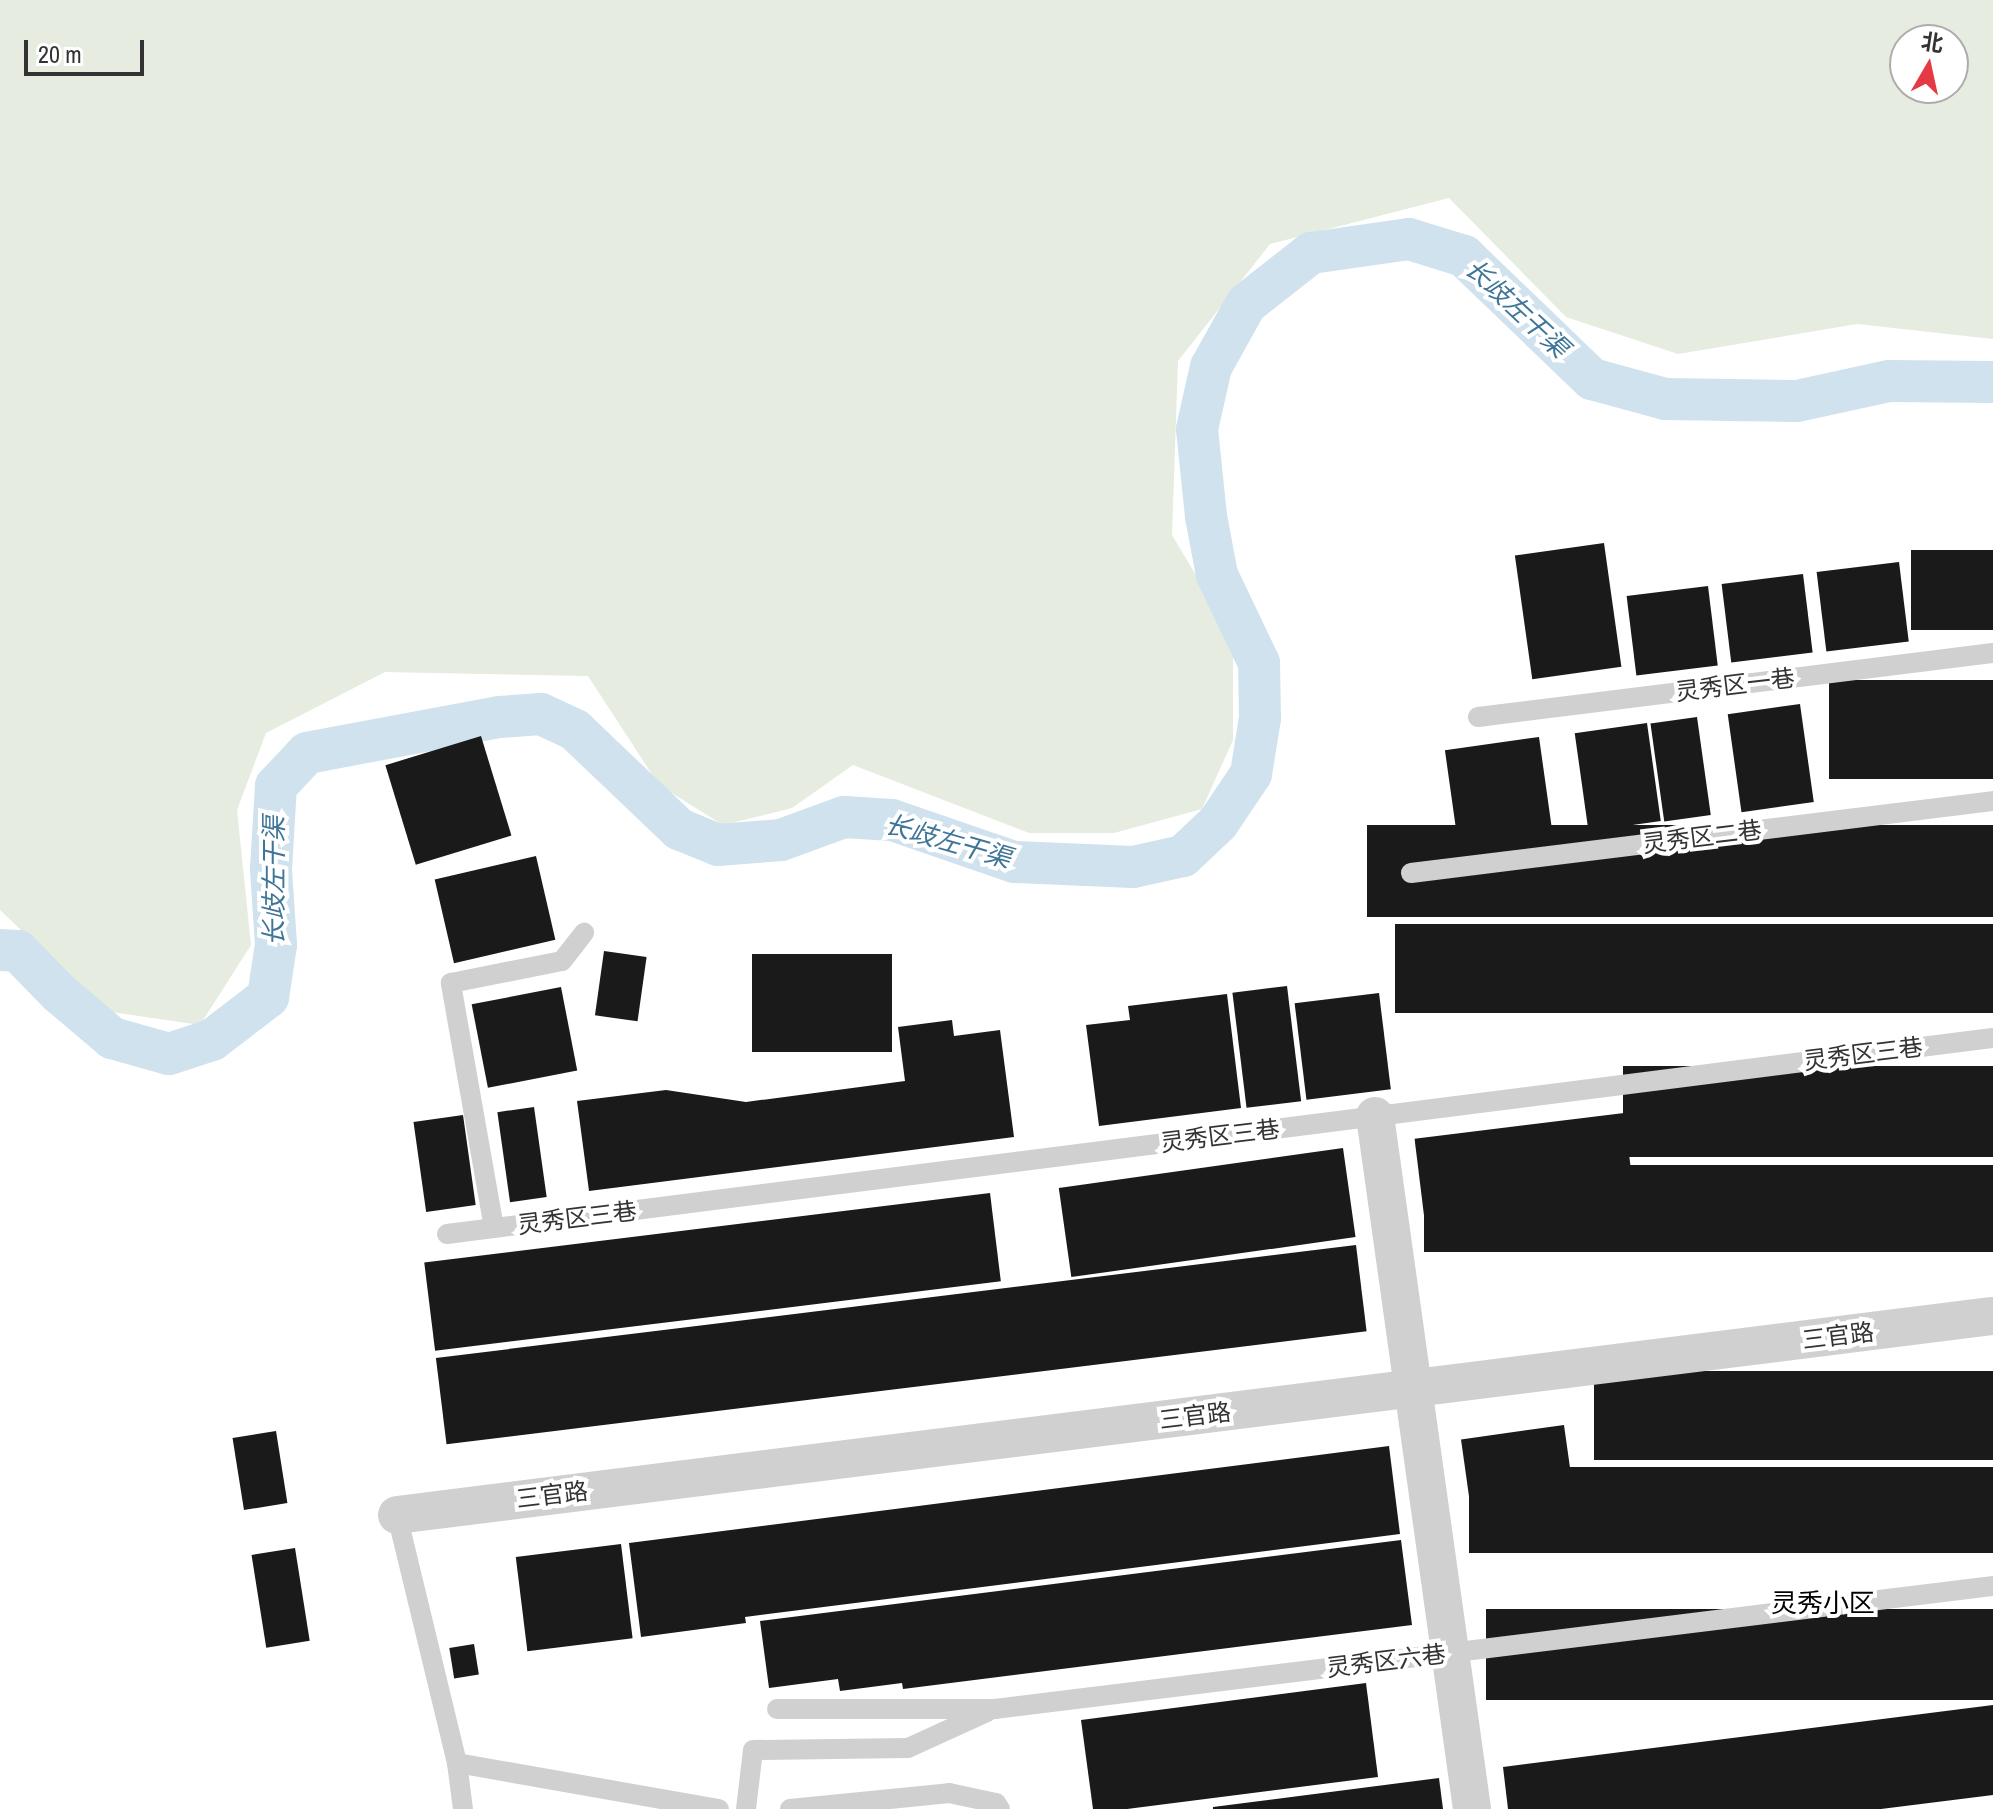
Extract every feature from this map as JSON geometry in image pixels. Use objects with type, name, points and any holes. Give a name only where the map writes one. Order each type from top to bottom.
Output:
[{"type":"street","points":[[1375,1116],[1453,1653],[1472,1809]]},
{"type":"street","name":"三官路","points":[[397,1515],[1993,1316]]},
{"type":"lane","name":"灵秀区一巷","points":[[1478,717],[1993,653]]},
{"type":"lane","name":"灵秀区二巷","points":[[1411,873],[1993,801]]},
{"type":"lane","points":[[494,1228],[451,983],[562,961],[584,933]]},
{"type":"lane","name":"灵秀区三巷","points":[[447,1234],[1993,1038]]},
{"type":"lane","points":[[397,1515],[457,1763],[463,1809]]},
{"type":"lane","name":"灵秀区六巷","points":[[777,1709],[995,1709],[1993,1586]]},
{"type":"lane","points":[[746,1809],[753,1750],[908,1748],[995,1709]]},
{"type":"lane","points":[[457,1763],[719,1809]]},
{"type":"lane","points":[[790,1809],[949,1793],[996,1803],[1000,1809]]},
{"type":"shaded area","points":[[0,0],[1993,0],[1993,339],[1857,324],[1678,354],[1566,317],[1449,198],[1270,244],[1178,361],[1172,535],[1233,637],[1233,740],[1202,809],[1114,833],[1029,833],[853,765],[792,808],[723,825],[659,785],[588,676],[385,672],[266,733],[237,810],[251,945],[200,1025],[105,1011],[0,910]]},
{"type":"building","points":[[1604,543],[1621,667],[1532,679],[1515,556]]},
{"type":"building","points":[[1911,550],[1993,550],[1993,630],[1911,630]]},
{"type":"building","points":[[1899,562],[1909,641],[1826,652],[1817,572]]},
{"type":"building","points":[[1803,574],[1813,652],[1731,662],[1722,584]]},
{"type":"building","points":[[1708,586],[1718,665],[1636,675],[1627,596]]},
{"type":"building","points":[[1829,680],[1993,680],[1993,779],[1829,779]]},
{"type":"building","points":[[1800,704],[1814,802],[1741,812],[1728,714]]},
{"type":"building","points":[[1697,717],[1711,815],[1664,822],[1650,724]]},
{"type":"building","points":[[1647,723],[1661,821],[1588,831],[1575,733]]},
{"type":"building","points":[[481,736],[511,835],[416,865],[385,765]]},
{"type":"building","points":[[1539,737],[1553,835],[1459,848],[1445,750]]},
{"type":"building","points":[[1367,825],[1993,825],[1993,917],[1367,917]]},
{"type":"building","points":[[536,856],[555,940],[454,963],[435,879]]},
{"type":"building","points":[[1395,924],[1993,924],[1993,1013],[1395,1013]]},
{"type":"building","points":[[604,951],[647,957],[638,1021],[595,1015]]},
{"type":"building","points":[[752,954],[892,954],[892,1052],[752,1052]]},
{"type":"building","points":[[1287,986],[1301,1101],[1247,1108],[1232,993]]},
{"type":"building","points":[[561,987],[577,1070],[488,1088],[472,1004]]},
{"type":"building","points":[[1379,993],[1391,1089],[1306,1100],[1295,1003]]},
{"type":"building","points":[[1227,994],[1241,1108],[1099,1126],[1086,1025],[1130,1020],[1128,1006]]},
{"type":"building","points":[[952,1020],[954,1036],[1000,1030],[1014,1137],[589,1191],[577,1101],[666,1090],[746,1102],[905,1081],[898,1027]]},
{"type":"building","points":[[1623,1066],[1993,1066],[1993,1157],[1623,1157]]},
{"type":"building","points":[[534,1107],[547,1197],[510,1202],[497,1112]]},
{"type":"building","points":[[1624,1113],[1635,1202],[1426,1228],[1415,1139]]},
{"type":"building","points":[[463,1115],[476,1205],[426,1212],[413,1122]]},
{"type":"building","points":[[1343,1148],[1356,1237],[1071,1277],[1059,1188]]},
{"type":"building","points":[[1424,1165],[1993,1165],[1993,1252],[1424,1252]]},
{"type":"building","points":[[990,1193],[1001,1281],[435,1351],[424,1262]]},
{"type":"building","points":[[1356,1245],[1367,1331],[447,1444],[436,1358]]},
{"type":"building","points":[[1594,1371],[1993,1371],[1993,1460],[1594,1460]]},
{"type":"building","points":[[1564,1425],[1576,1513],[1473,1528],[1461,1439]]},
{"type":"building","points":[[276,1431],[287,1503],[244,1510],[233,1438]]},
{"type":"building","points":[[1389,1446],[1400,1534],[745,1617],[746,1623],[641,1637],[629,1543]]},
{"type":"building","points":[[1469,1467],[1993,1467],[1993,1553],[1469,1553]]},
{"type":"building","points":[[1401,1540],[1412,1625],[903,1689],[902,1683],[840,1691],[838,1679],[769,1688],[760,1621]]},
{"type":"building","points":[[621,1544],[633,1638],[527,1651],[516,1557]]},
{"type":"building","points":[[295,1548],[310,1641],[266,1648],[252,1555]]},
{"type":"building","points":[[1486,1609],[1993,1609],[1993,1700],[1486,1700]]},
{"type":"building","points":[[474,1644],[479,1675],[454,1679],[449,1648]]},
{"type":"building","points":[[1366,1683],[1378,1777],[1127,1809],[1093,1809],[1081,1720]]},
{"type":"building","points":[[1993,1705],[1993,1795],[1881,1809],[1508,1809],[1503,1767]]},
{"type":"building","points":[[1439,1778],[1443,1809],[1213,1809],[1213,1807]]},
{"type":"waterway","name":"长歧左干渠","points":[[0,950],[18,951],[59,993],[112,1038],[169,1054],[212,1040],[268,997],[276,945],[271,869],[276,786],[307,753],[500,717],[541,714],[575,730],[679,829],[718,845],[781,840],[844,817],[892,820],[1014,862],[1133,867],[1183,856],[1218,823],[1251,774],[1260,718],[1259,663],[1217,575],[1206,516],[1197,429],[1211,367],[1246,304],[1311,253],[1409,239],[1464,256],[1592,379],[1665,399],[1797,401],[1889,381],[1993,382]]},
{"type":"district","name":"灵秀小区","points":[[1823,1603]]}]
